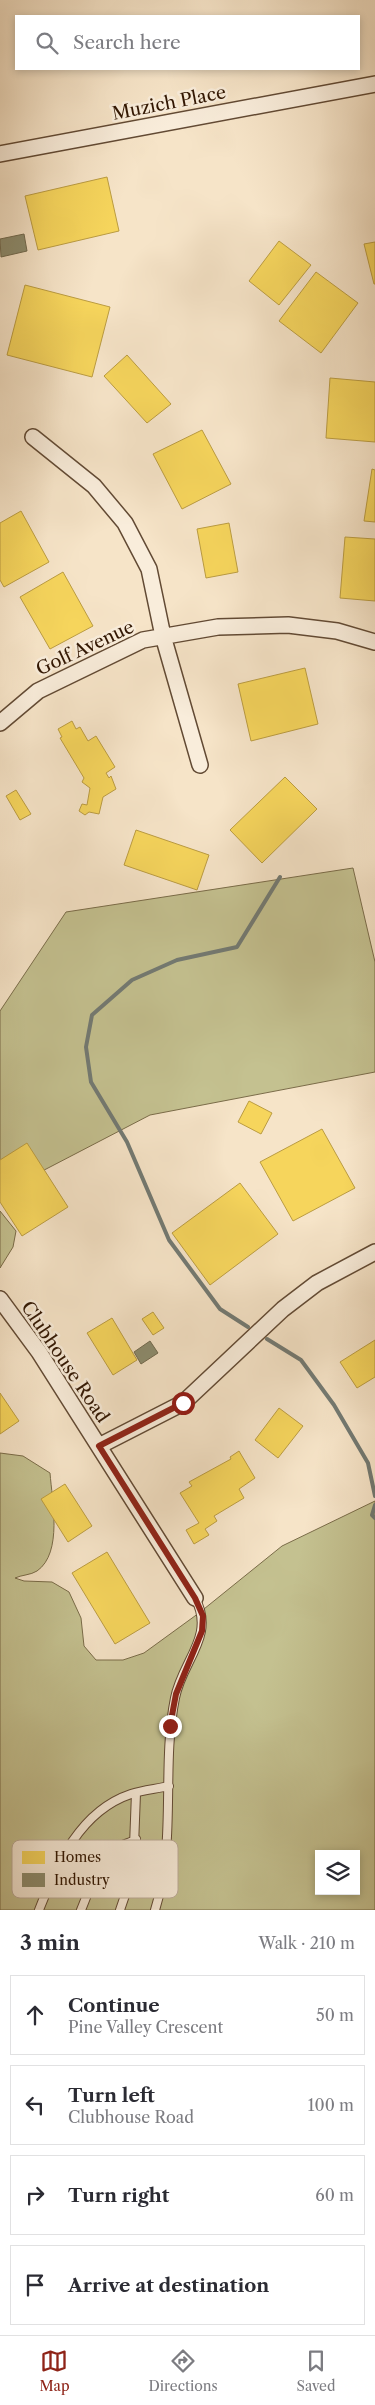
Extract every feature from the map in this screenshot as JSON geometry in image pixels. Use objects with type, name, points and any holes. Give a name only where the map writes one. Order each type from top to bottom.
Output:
[{"type":"street","name":"Muzich Place","points":[[0,154],[375,84]]},
{"type":"street","points":[[33,437],[94,486],[125,523],[149,569],[163,636],[200,765]]},
{"type":"street","name":"Golf Avenue","points":[[0,723],[38,691],[143,640],[218,627],[288,625],[337,631],[375,642]]},
{"type":"street","points":[[99,1446],[183,1403],[283,1309],[318,1284],[375,1252]]},
{"type":"street","name":"Clubhouse Road","points":[[0,1299],[33,1344],[195,1598]]},
{"type":"lane","points":[[167,1840],[170,1726],[176,1694],[203,1624],[200,1607],[195,1598]]},
{"type":"lane","points":[[72,1840],[89,1821],[109,1805],[136,1793],[168,1786]]},
{"type":"lane","points":[[136,1793],[136,1839]]},
{"type":"lane","points":[[39,1910],[44,1898]]},
{"type":"lane","points":[[81,1910],[86,1898]]},
{"type":"lane","points":[[120,1910],[124,1898]]},
{"type":"shaded area","points":[[353,868],[375,962],[375,1072],[150,1115],[0,1193],[0,1011],[66,912]]},
{"type":"shaded area","points":[[0,1211],[16,1231],[13,1247],[0,1268]]},
{"type":"shaded area","points":[[0,1453],[23,1456],[50,1473],[54,1525],[50,1552],[45,1563],[37,1571],[15,1578],[24,1581],[52,1582],[69,1592],[81,1618],[84,1646],[96,1660],[123,1660],[144,1653],[199,1613],[282,1546],[375,1501],[375,1910],[0,1910]]},
{"type":"building: Homes","points":[[107,177],[119,231],[38,250],[25,196]]},
{"type":"building: Homes","points":[[279,241],[311,265],[279,305],[249,281]]},
{"type":"building: Homes","points":[[375,242],[375,284],[374,284],[364,244]]},
{"type":"building: Homes","points":[[316,272],[358,303],[321,353],[279,321]]},
{"type":"building: Homes","points":[[25,285],[110,307],[92,377],[7,355]]},
{"type":"building: Homes","points":[[127,355],[171,404],[147,423],[104,376]]},
{"type":"building: Homes","points":[[330,378],[375,382],[375,442],[326,438]]},
{"type":"building: Homes","points":[[202,430],[231,484],[182,509],[153,454]]},
{"type":"building: Homes","points":[[372,469],[375,470],[375,522],[364,521]]},
{"type":"building: Homes","points":[[21,511],[49,562],[4,587],[0,580],[0,523]]},
{"type":"building: Homes","points":[[229,523],[238,572],[206,578],[197,529]]},
{"type":"building: Homes","points":[[345,537],[375,539],[375,601],[340,598]]},
{"type":"building: Homes","points":[[63,572],[93,626],[50,649],[20,597]]},
{"type":"building: Homes","points":[[305,668],[318,724],[251,741],[238,684]]},
{"type":"building: Homes","points":[[72,721],[76,729],[80,727],[88,741],[96,736],[115,767],[106,773],[109,778],[111,776],[116,789],[103,797],[99,814],[89,812],[85,815],[79,811],[82,804],[87,805],[90,788],[82,782],[84,778],[60,738],[62,737],[58,729]]},
{"type":"building: Homes","points":[[285,777],[317,809],[262,863],[230,830]]},
{"type":"building: Homes","points":[[16,790],[31,814],[20,820],[6,796]]},
{"type":"building: Homes","points":[[136,830],[209,855],[197,890],[124,865]]},
{"type":"building: Homes","points":[[249,1101],[272,1113],[261,1134],[238,1122]]},
{"type":"building: Homes","points":[[322,1129],[355,1188],[293,1221],[260,1162]]},
{"type":"building: Homes","points":[[27,1143],[68,1207],[22,1236],[0,1202],[0,1160]]},
{"type":"building: Homes","points":[[240,1183],[278,1234],[210,1285],[172,1233]]},
{"type":"building: Homes","points":[[153,1312],[164,1328],[153,1335],[142,1319]]},
{"type":"building: Homes","points":[[112,1318],[137,1360],[113,1375],[87,1333]]},
{"type":"building: Homes","points":[[375,1340],[375,1377],[357,1388],[340,1362]]},
{"type":"building: Homes","points":[[0,1393],[19,1421],[0,1434]]},
{"type":"building: Homes","points":[[279,1408],[303,1426],[278,1458],[255,1440]]},
{"type":"building: Homes","points":[[239,1451],[255,1478],[239,1489],[244,1498],[214,1516],[217,1521],[205,1529],[209,1535],[194,1544],[186,1530],[199,1523],[180,1493],[192,1486],[189,1482],[231,1459],[230,1457]]},
{"type":"building: Homes","points":[[65,1484],[92,1526],[68,1542],[41,1499]]},
{"type":"building: Homes","points":[[107,1552],[150,1623],[115,1644],[72,1573]]},
{"type":"building: Industry","points":[[24,234],[27,251],[1,257],[0,239]]},
{"type":"building: Industry","points":[[150,1341],[158,1353],[141,1364],[134,1352]]},
{"type":"waterway","points":[[248,1327],[220,1309],[169,1240],[127,1142],[91,1082],[86,1047],[92,1015],[132,980],[177,960],[237,947],[280,877]]},
{"type":"waterway","points":[[267,1339],[301,1360],[334,1405],[368,1463],[375,1496]]},
{"type":"waterway","points":[[375,1505],[372,1515],[375,1518]]},
{"type":"route","points":[[170,1726],[176,1694],[202,1631],[203,1616],[195,1598],[99,1446],[183,1403]]}]
